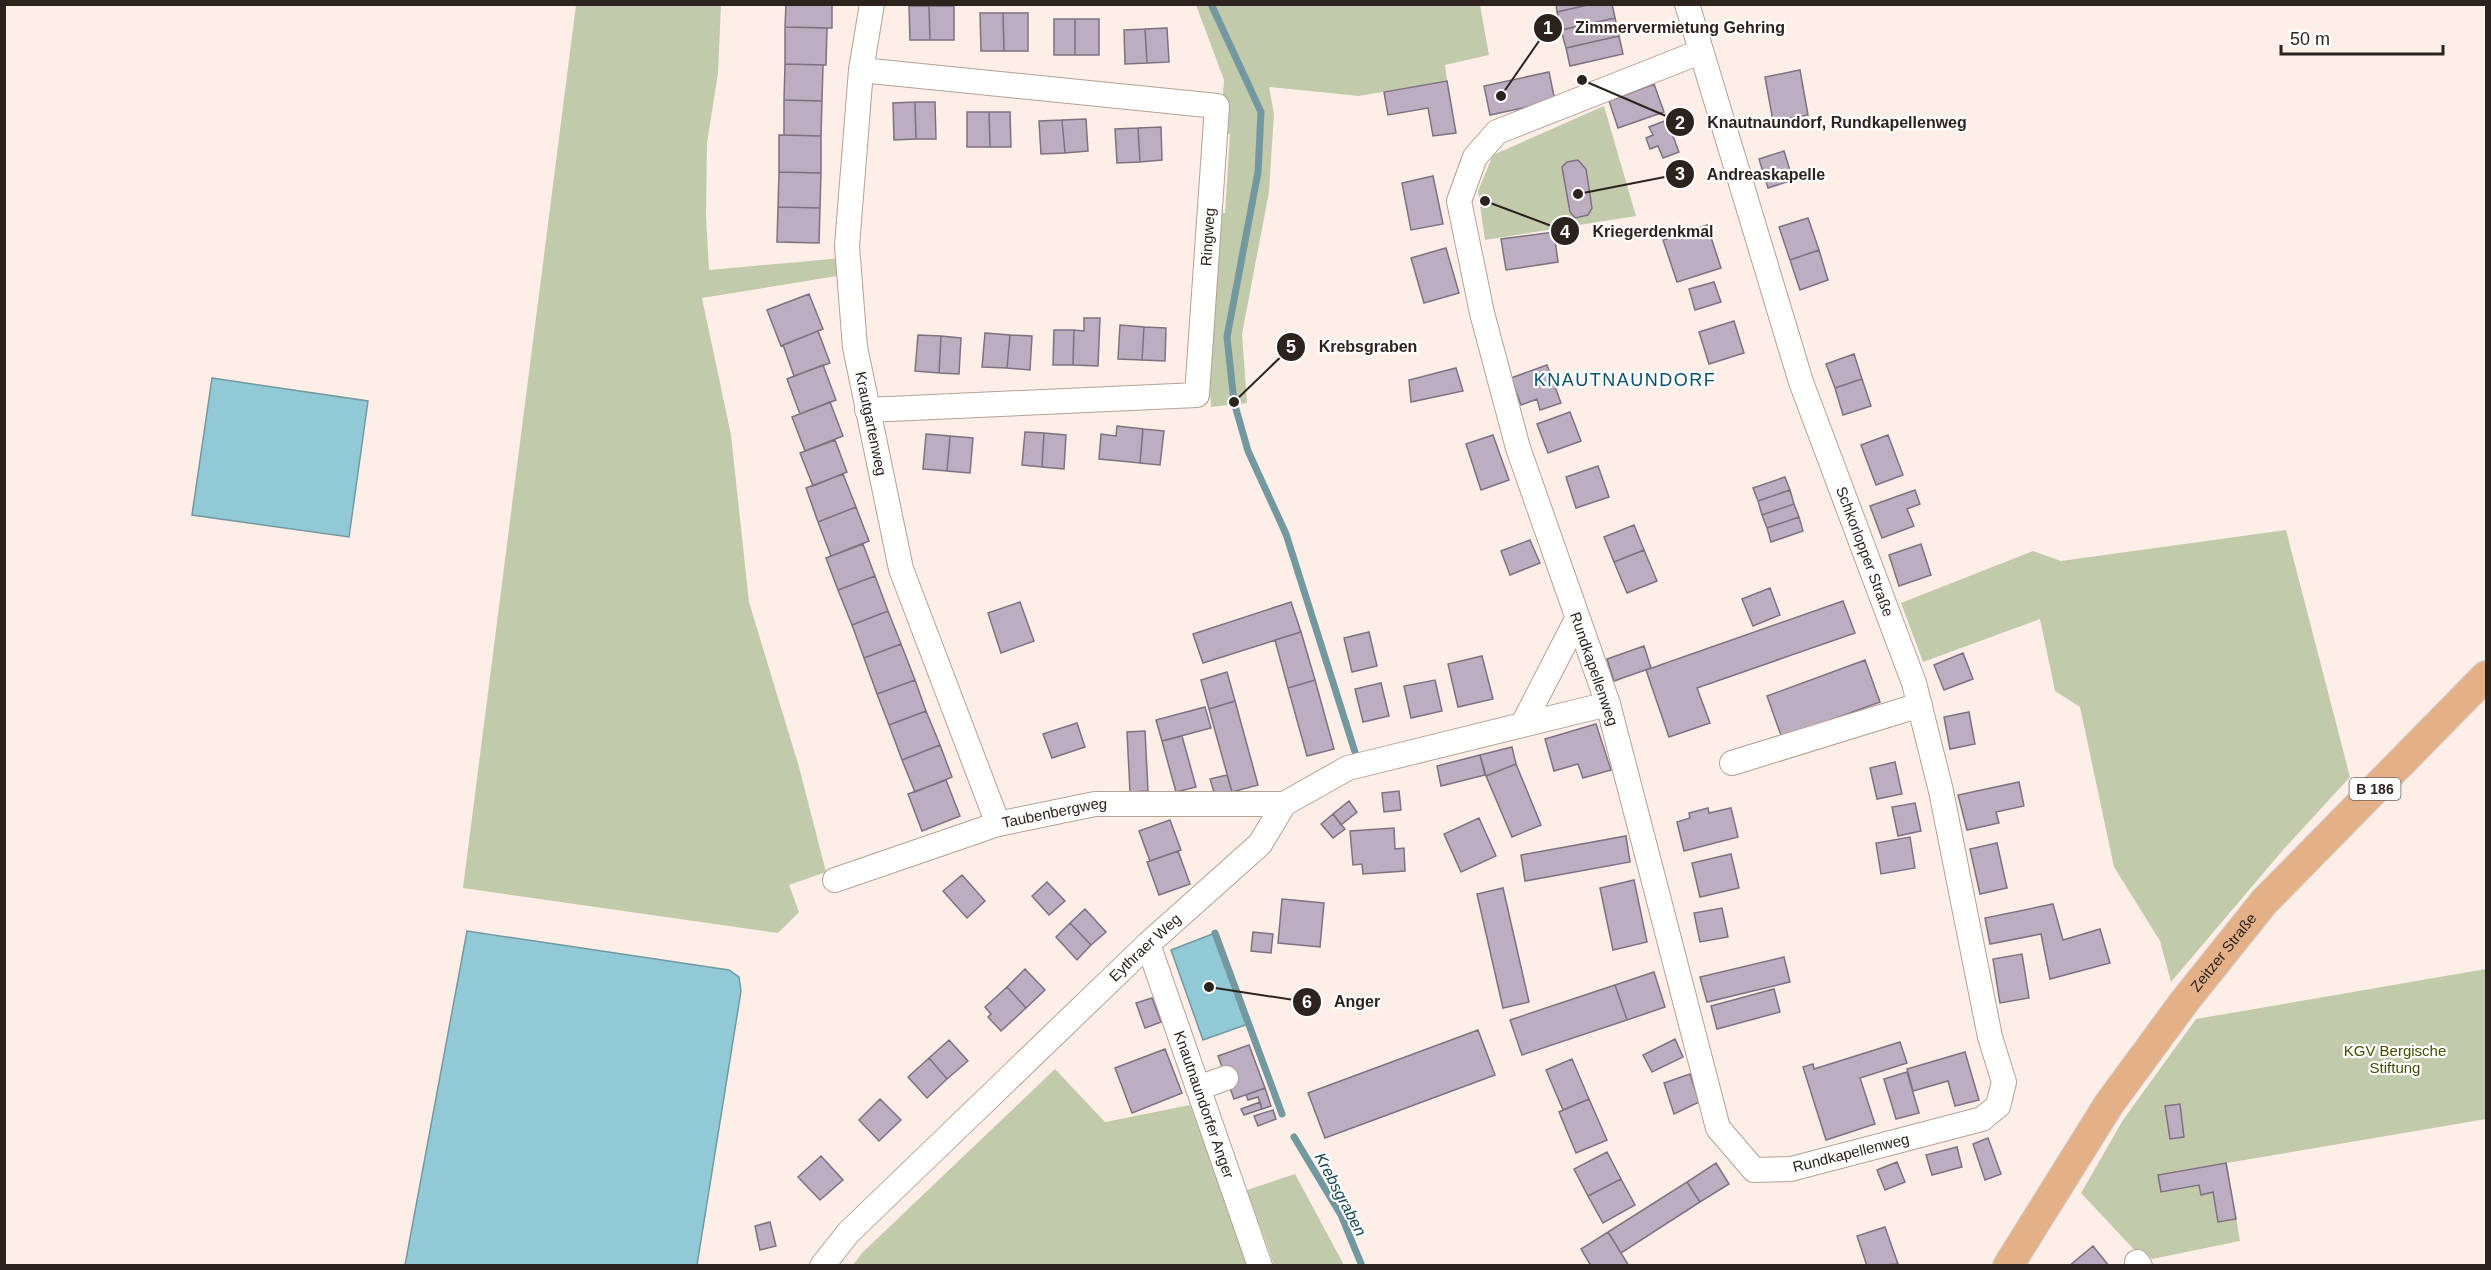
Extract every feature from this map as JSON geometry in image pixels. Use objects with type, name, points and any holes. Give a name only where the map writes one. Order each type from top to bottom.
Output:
[{"type":"main road","name":"Zeitzer Straße","points":[[2008,1266],[2109,1104],[2184,1002],[2264,902],[2487,676]]},
{"type":"street","name":"Krautgartenweg","points":[[872,4],[861,70],[847,246],[855,347],[901,569],[998,824]]},
{"type":"street","name":"Schkorlopper Straße","points":[[1687,4],[1802,382],[1914,683],[1941,791],[1990,1037],[2004,1082],[1998,1106]]},
{"type":"street","name":"Rundkapellenweg","points":[[1700,52],[1497,132],[1475,157],[1459,201],[1482,313],[1518,448],[1608,704],[1718,1128],[1754,1170],[1791,1169],[1982,1119],[1998,1106]]},
{"type":"street","name":"Ringweg","points":[[861,70],[1217,106],[1197,395],[867,410]]},
{"type":"street","points":[[1523,724],[1577,620]]},
{"type":"street","name":"Eythraer Weg","points":[[822,1266],[849,1232],[1148,944],[1260,844],[1284,804],[1348,768],[1608,704]]},
{"type":"street","points":[[1732,763],[1920,705]]},
{"type":"street","name":"Taubenbergweg","points":[[835,880],[998,824],[1095,804],[1284,804]]},
{"type":"street","name":"Knautnaundorfer Anger","points":[[1148,944],[1260,1266]]},
{"type":"street","points":[[1198,1088],[1226,1078]]},
{"type":"green space","points":[[576,5],[721,5],[718,73],[707,143],[706,216],[709,270],[842,258],[843,275],[702,298],[731,435],[749,602],[799,767],[826,872],[789,885],[799,912],[778,933],[463,888]]},
{"type":"green space","points":[[1196,5],[1480,5],[1489,55],[1445,65],[1447,81],[1359,96],[1269,87],[1274,114],[1269,192],[1242,334],[1247,403],[1211,407],[1207,335],[1215,213],[1225,213],[1230,134],[1220,133],[1224,80]]},
{"type":"green space","points":[[1604,106],[1636,216],[1485,240],[1478,191],[1493,155]]},
{"type":"green space","points":[[2286,530],[2350,777],[2283,850],[2171,982],[2160,941],[2114,867],[2080,707],[2055,691],[2040,619],[1923,662],[1901,603],[2033,551],[2061,561]]},
{"type":"green space","name":"KGV Bergische Stiftung","points":[[2486,969],[2486,1119],[2227,1163],[2240,1241],[2152,1259],[2147,1254],[2140,1256],[2081,1193],[2123,1120],[2196,1019]]},
{"type":"green space","points":[[1055,1069],[1105,1122],[1190,1105],[1249,1265],[852,1266],[862,1253]]},
{"type":"green space","points":[[1295,1174],[1344,1265],[1274,1265],[1247,1190]]},
{"type":"water","points":[[212,378],[368,401],[349,537],[192,515]]},
{"type":"water","points":[[467,931],[729,970],[739,977],[741,991],[697,1265],[405,1265]]},
{"type":"water","points":[[1215,933],[1248,1024],[1203,1040],[1171,950]]},
{"type":"building","points":[[786,4],[832,4],[832,28],[785,27]]},
{"type":"building","points":[[1556,4],[1592,4],[1557,12]]},
{"type":"building","points":[[1592,4],[1612,4],[1615,18],[1561,30],[1557,12]]},
{"type":"building","points":[[909,6],[929,6],[930,40],[910,40]]},
{"type":"building","points":[[929,6],[954,6],[954,40],[930,40]]},
{"type":"building","points":[[980,13],[1003,13],[1004,51],[981,51]]},
{"type":"building","points":[[1003,13],[1028,13],[1028,51],[1004,51]]},
{"type":"building","points":[[1615,18],[1619,36],[1566,48],[1561,30]]},
{"type":"building","points":[[1054,19],[1075,19],[1075,55],[1054,55]]},
{"type":"building","points":[[1075,19],[1099,19],[1099,55],[1075,55]]},
{"type":"building","points":[[785,27],[827,28],[826,65],[785,64]]},
{"type":"building","points":[[1167,28],[1169,62],[1147,63],[1145,29]]},
{"type":"building","points":[[1145,29],[1147,63],[1125,64],[1124,30]]},
{"type":"building","points":[[1619,36],[1623,54],[1570,66],[1566,48]]},
{"type":"building","points":[[785,64],[823,65],[822,101],[784,100]]},
{"type":"building","points":[[1800,70],[1808,115],[1773,121],[1765,77]]},
{"type":"building","points":[[1549,72],[1555,101],[1490,115],[1484,86]]},
{"type":"building","points":[[1447,81],[1456,133],[1433,136],[1428,108],[1388,115],[1384,92]]},
{"type":"building","points":[[1654,84],[1664,112],[1618,128],[1609,101]]},
{"type":"building","points":[[784,100],[822,101],[821,136],[784,135]]},
{"type":"building","points":[[915,102],[935,102],[936,139],[916,139]]},
{"type":"building","points":[[915,102],[916,139],[894,140],[893,103]]},
{"type":"building","points":[[967,112],[989,112],[990,147],[967,147]]},
{"type":"building","points":[[989,112],[1010,112],[1011,147],[990,147]]},
{"type":"building","points":[[1086,119],[1088,151],[1065,153],[1062,120]]},
{"type":"building","points":[[1062,120],[1065,153],[1041,154],[1039,121]]},
{"type":"building","points":[[1667,120],[1679,152],[1663,158],[1658,146],[1650,149],[1646,138],[1653,135],[1649,127]]},
{"type":"building","points":[[1161,127],[1162,160],[1140,162],[1138,128]]},
{"type":"building","points":[[1138,128],[1140,162],[1117,163],[1115,129]]},
{"type":"building","points":[[779,135],[821,136],[821,173],[779,172]]},
{"type":"building","points":[[1784,151],[1793,180],[1768,188],[1759,159]]},
{"type":"building","points":[[1578,160],[1586,169],[1592,208],[1588,215],[1575,218],[1570,212],[1562,167],[1567,162]]},
{"type":"building","points":[[779,172],[821,173],[820,208],[778,207]]},
{"type":"building","points":[[1433,176],[1443,224],[1411,230],[1402,183]]},
{"type":"building","points":[[778,207],[820,208],[819,243],[777,242]]},
{"type":"building","points":[[1808,218],[1819,250],[1790,260],[1779,227]]},
{"type":"building","points":[[1707,225],[1721,268],[1677,282],[1663,240]]},
{"type":"building","points":[[1554,232],[1558,262],[1506,270],[1501,239]]},
{"type":"building","points":[[1446,248],[1459,293],[1424,303],[1411,258]]},
{"type":"building","points":[[1819,250],[1828,280],[1800,290],[1790,260]]},
{"type":"building","points":[[1714,282],[1721,302],[1695,310],[1689,289]]},
{"type":"building","points":[[809,294],[823,329],[781,346],[767,310]]},
{"type":"building","points":[[1084,318],[1100,318],[1098,366],[1073,365],[1074,330],[1084,331]]},
{"type":"building","points":[[1734,321],[1744,353],[1709,364],[1699,332]]},
{"type":"building","points":[[1120,325],[1144,327],[1142,360],[1118,359]]},
{"type":"building","points":[[1144,327],[1166,328],[1165,361],[1142,360]]},
{"type":"building","points":[[1054,330],[1074,330],[1073,365],[1053,365]]},
{"type":"building","points":[[818,331],[830,363],[794,376],[783,345]]},
{"type":"building","points":[[985,333],[1010,335],[1007,368],[982,367]]},
{"type":"building","points":[[918,335],[941,336],[939,373],[915,371]]},
{"type":"building","points":[[1010,335],[1032,336],[1030,370],[1007,368]]},
{"type":"building","points":[[941,336],[961,338],[959,374],[939,373]]},
{"type":"building","points":[[1854,354],[1862,379],[1835,388],[1826,364]]},
{"type":"building","points":[[823,365],[836,400],[800,414],[787,379]]},
{"type":"building","points":[[1547,365],[1561,403],[1540,410],[1537,399],[1521,405],[1511,378]]},
{"type":"building","points":[[1456,368],[1463,391],[1411,402],[1409,380]]},
{"type":"building","points":[[1862,379],[1871,406],[1843,415],[1835,388]]},
{"type":"building","points":[[830,402],[843,436],[805,451],[792,417]]},
{"type":"building","points":[[1570,412],[1581,441],[1548,453],[1537,424]]},
{"type":"building","points":[[1117,426],[1143,429],[1140,463],[1099,459],[1101,434],[1116,436]]},
{"type":"building","points":[[1143,429],[1164,431],[1160,465],[1140,463]]},
{"type":"building","points":[[1025,432],[1044,433],[1042,467],[1022,465]]},
{"type":"building","points":[[1044,433],[1066,435],[1064,469],[1042,467]]},
{"type":"building","points":[[926,434],[950,436],[947,471],[923,469]]},
{"type":"building","points":[[1493,435],[1509,480],[1481,490],[1466,444]]},
{"type":"building","points":[[1888,435],[1903,475],[1876,485],[1861,445]]},
{"type":"building","points":[[950,436],[973,438],[970,473],[947,471]]},
{"type":"building","points":[[835,440],[847,472],[813,486],[800,453]]},
{"type":"building","points":[[1598,466],[1609,497],[1576,508],[1566,477]]},
{"type":"building","points":[[843,474],[856,507],[818,522],[806,488]]},
{"type":"building","points":[[1785,477],[1790,490],[1758,501],[1753,488]]},
{"type":"building","points":[[1790,490],[1794,504],[1762,515],[1758,501]]},
{"type":"building","points":[[1915,490],[1920,504],[1907,509],[1914,526],[1882,538],[1870,506]]},
{"type":"building","points":[[1794,504],[1799,517],[1767,528],[1762,515]]},
{"type":"building","points":[[856,507],[869,541],[831,556],[818,522]]},
{"type":"building","points":[[1799,517],[1803,531],[1771,542],[1767,528]]},
{"type":"building","points":[[1634,525],[1644,550],[1614,562],[1604,537]]},
{"type":"building","points":[[1530,540],[1540,563],[1510,575],[1501,551]]},
{"type":"building","points":[[863,544],[875,576],[838,590],[826,558]]},
{"type":"building","points":[[1921,544],[1931,575],[1899,586],[1889,555]]},
{"type":"building","points":[[1644,550],[1657,581],[1627,593],[1614,562]]},
{"type":"building","points":[[875,576],[888,611],[852,625],[838,590]]},
{"type":"building","points":[[1770,588],[1780,615],[1753,626],[1742,599]]},
{"type":"building","points":[[1843,601],[1855,633],[1697,688],[1710,723],[1669,737],[1646,670]]},
{"type":"building","points":[[1020,602],[1034,641],[1001,653],[988,613]]},
{"type":"building","points":[[1291,602],[1301,632],[1203,663],[1193,634]]},
{"type":"building","points":[[888,611],[901,644],[864,658],[852,625]]},
{"type":"building","points":[[1301,632],[1315,680],[1288,688],[1275,640]]},
{"type":"building","points":[[1369,632],[1377,666],[1352,672],[1344,638]]},
{"type":"building","points":[[901,644],[915,680],[877,694],[864,658]]},
{"type":"building","points":[[1644,646],[1651,668],[1614,681],[1607,659]]},
{"type":"building","points":[[1963,653],[1973,679],[1944,690],[1934,665]]},
{"type":"building","points":[[1482,656],[1493,699],[1458,707],[1448,664]]},
{"type":"building","points":[[1865,660],[1880,702],[1782,738],[1767,696]]},
{"type":"building","points":[[1227,672],[1235,701],[1209,709],[1201,680]]},
{"type":"building","points":[[915,680],[926,711],[889,725],[877,694]]},
{"type":"building","points":[[1315,680],[1334,749],[1307,756],[1288,688]]},
{"type":"building","points":[[1435,680],[1442,711],[1411,718],[1404,686]]},
{"type":"building","points":[[1381,683],[1389,716],[1363,722],[1355,689]]},
{"type":"building","points":[[1235,701],[1258,785],[1232,792],[1209,709]]},
{"type":"building","points":[[1205,707],[1211,728],[1162,741],[1156,720]]},
{"type":"building","points":[[926,711],[940,745],[902,760],[889,725]]},
{"type":"building","points":[[1969,712],[1975,744],[1950,749],[1944,717]]},
{"type":"building","points":[[1077,723],[1085,747],[1052,758],[1043,734]]},
{"type":"building","points":[[1596,724],[1611,770],[1583,778],[1578,764],[1554,771],[1545,739]]},
{"type":"building","points":[[1145,731],[1148,791],[1130,792],[1127,732]]},
{"type":"building","points":[[1182,736],[1196,787],[1176,792],[1162,741]]},
{"type":"building","points":[[940,745],[952,777],[915,792],[902,760]]},
{"type":"building","points":[[1512,747],[1516,764],[1486,776],[1480,755]]},
{"type":"building","points":[[1480,755],[1485,775],[1441,786],[1437,766]]},
{"type":"building","points":[[1895,762],[1902,794],[1877,799],[1870,768]]},
{"type":"building","points":[[1516,764],[1541,825],[1512,837],[1486,776]]},
{"type":"building","points":[[1227,775],[1232,792],[1214,792],[1210,779]]},
{"type":"building","points":[[946,780],[960,816],[922,831],[908,794]]},
{"type":"building","points":[[2019,782],[2024,806],[1996,812],[1999,823],[1967,830],[1958,795]]},
{"type":"building","points":[[1399,791],[1401,810],[1384,812],[1382,793]]},
{"type":"building","points":[[1349,801],[1357,812],[1341,825],[1333,814]]},
{"type":"building","points":[[1915,803],[1921,831],[1898,836],[1892,807]]},
{"type":"building","points":[[1708,808],[1709,813],[1731,808],[1738,837],[1684,851],[1677,822],[1690,818],[1689,813]]},
{"type":"building","points":[[1333,814],[1345,829],[1333,838],[1321,824]]},
{"type":"building","points":[[1479,818],[1496,856],[1461,872],[1444,834]]},
{"type":"building","points":[[1170,820],[1181,850],[1150,861],[1139,831]]},
{"type":"building","points":[[1394,828],[1395,849],[1404,848],[1405,871],[1363,874],[1362,864],[1353,865],[1350,831]]},
{"type":"building","points":[[1626,836],[1630,862],[1525,881],[1521,855]]},
{"type":"building","points":[[1910,837],[1915,868],[1881,874],[1876,843]]},
{"type":"building","points":[[1997,843],[2007,888],[1980,894],[1970,849]]},
{"type":"building","points":[[1178,851],[1190,884],[1159,895],[1147,862]]},
{"type":"building","points":[[1731,854],[1739,888],[1700,897],[1692,863]]},
{"type":"building","points":[[962,875],[985,901],[967,918],[943,891]]},
{"type":"building","points":[[1634,880],[1647,942],[1613,950],[1600,888]]},
{"type":"building","points":[[1047,882],[1065,901],[1049,915],[1032,896]]},
{"type":"building","points":[[1503,888],[1529,1002],[1503,1008],[1477,894]]},
{"type":"building","points":[[1282,899],[1324,903],[1320,947],[1278,943]]},
{"type":"building","points":[[2053,904],[2063,940],[2100,929],[2110,963],[2050,979],[2041,934],[1990,944],[1985,918]]},
{"type":"building","points":[[1722,908],[1728,937],[1700,942],[1694,913]]},
{"type":"building","points":[[1085,909],[1106,932],[1091,945],[1070,923]]},
{"type":"building","points":[[1070,923],[1091,945],[1077,960],[1056,937]]},
{"type":"building","points":[[1253,932],[1273,934],[1271,953],[1251,951]]},
{"type":"building","points":[[2022,954],[2029,998],[2000,1003],[1993,959]]},
{"type":"building","points":[[1784,957],[1790,982],[1707,1002],[1700,977]]},
{"type":"building","points":[[1025,969],[1045,990],[1026,1008],[1007,987]]},
{"type":"building","points":[[1654,972],[1665,1007],[1627,1020],[1615,985]]},
{"type":"building","points":[[1615,985],[1627,1020],[1522,1055],[1510,1020]]},
{"type":"building","points":[[1007,987],[1026,1008],[1001,1031],[988,1017],[991,1014],[985,1007]]},
{"type":"building","points":[[1774,989],[1780,1012],[1717,1029],[1711,1006]]},
{"type":"building","points":[[1152,998],[1161,1022],[1145,1028],[1136,1003]]},
{"type":"building","points":[[1478,1030],[1495,1075],[1325,1138],[1308,1093]]},
{"type":"building","points":[[1675,1039],[1683,1057],[1652,1072],[1643,1055]]},
{"type":"building","points":[[949,1040],[968,1061],[947,1079],[929,1058]]},
{"type":"building","points":[[1900,1042],[1907,1063],[1860,1078],[1875,1124],[1826,1140],[1803,1067],[1813,1064],[1814,1069]]},
{"type":"building","points":[[1249,1045],[1265,1088],[1234,1099],[1218,1056]]},
{"type":"building","points":[[1165,1049],[1182,1093],[1132,1113],[1115,1068]]},
{"type":"building","points":[[1965,1052],[1979,1100],[1955,1106],[1948,1081],[1913,1091],[1907,1069]]},
{"type":"building","points":[[929,1058],[947,1079],[927,1098],[908,1077]]},
{"type":"building","points":[[1572,1059],[1589,1099],[1563,1110],[1546,1070]]},
{"type":"building","points":[[1907,1072],[1919,1113],[1896,1119],[1884,1079]]},
{"type":"building","points":[[1690,1074],[1699,1102],[1674,1114],[1664,1083]]},
{"type":"building","points":[[1265,1088],[1271,1106],[1262,1109],[1258,1097],[1248,1100],[1246,1095]]},
{"type":"building","points":[[880,1099],[901,1120],[879,1141],[859,1120]]},
{"type":"building","points":[[1589,1099],[1607,1140],[1576,1153],[1559,1112]]},
{"type":"building","points":[[1260,1102],[1262,1109],[1244,1115],[1241,1109]]},
{"type":"building","points":[[2180,1104],[2184,1137],[2170,1139],[2165,1106]]},
{"type":"building","points":[[1273,1110],[1276,1119],[1258,1126],[1254,1116]]},
{"type":"building","points":[[1988,1138],[2001,1174],[1985,1180],[1973,1144]]},
{"type":"building","points":[[1957,1147],[1962,1167],[1932,1175],[1926,1155]]},
{"type":"building","points":[[1607,1152],[1621,1179],[1588,1196],[1574,1169]]},
{"type":"building","points":[[821,1156],[843,1180],[820,1200],[798,1177]]},
{"type":"building","points":[[1897,1162],[1905,1182],[1885,1190],[1877,1170]]},
{"type":"building","points":[[1716,1163],[1729,1184],[1700,1202],[1687,1182]]},
{"type":"building","points":[[2226,1163],[2236,1219],[2218,1222],[2213,1192],[2201,1195],[2199,1185],[2161,1192],[2158,1175]]},
{"type":"building","points":[[1621,1179],[1635,1205],[1603,1223],[1588,1196]]},
{"type":"building","points":[[1687,1182],[1700,1202],[1621,1253],[1608,1232]]},
{"type":"building","points":[[770,1222],[776,1246],[760,1250],[755,1226]]},
{"type":"building","points":[[1885,1227],[1898,1264],[1867,1266],[1857,1236]]},
{"type":"building","points":[[1608,1232],[1629,1266],[1591,1266],[1581,1249]]},
{"type":"building","points":[[2093,1246],[2109,1266],[2069,1266]]},
{"type":"waterway","name":"Krebsgraben","points":[[1211,4],[1261,112],[1258,172],[1227,337],[1234,402],[1248,451],[1286,534],[1355,752]]},
{"type":"waterway","name":"Krebsgraben","points":[[1215,933],[1282,1114]]},
{"type":"waterway","name":"Krebsgraben","points":[[1294,1137],[1341,1215],[1362,1266]]},
{"type":"place","name":"Knautnaundorf, Rundkapellenweg","points":[[1582,80]]},
{"type":"place","name":"Zimmervermietung Gehring","points":[[1501,96]]},
{"type":"place","name":"Andreaskapelle","points":[[1578,194]]},
{"type":"place","name":"Kriegerdenkmal","points":[[1485,201]]},
{"type":"place","name":"Krebsgraben","points":[[1234,402]]},
{"type":"place","name":"Anger","points":[[1209,987]]},
{"type":"district","name":"KNAUTNAUNDORF","points":[[1625,380]]}]
